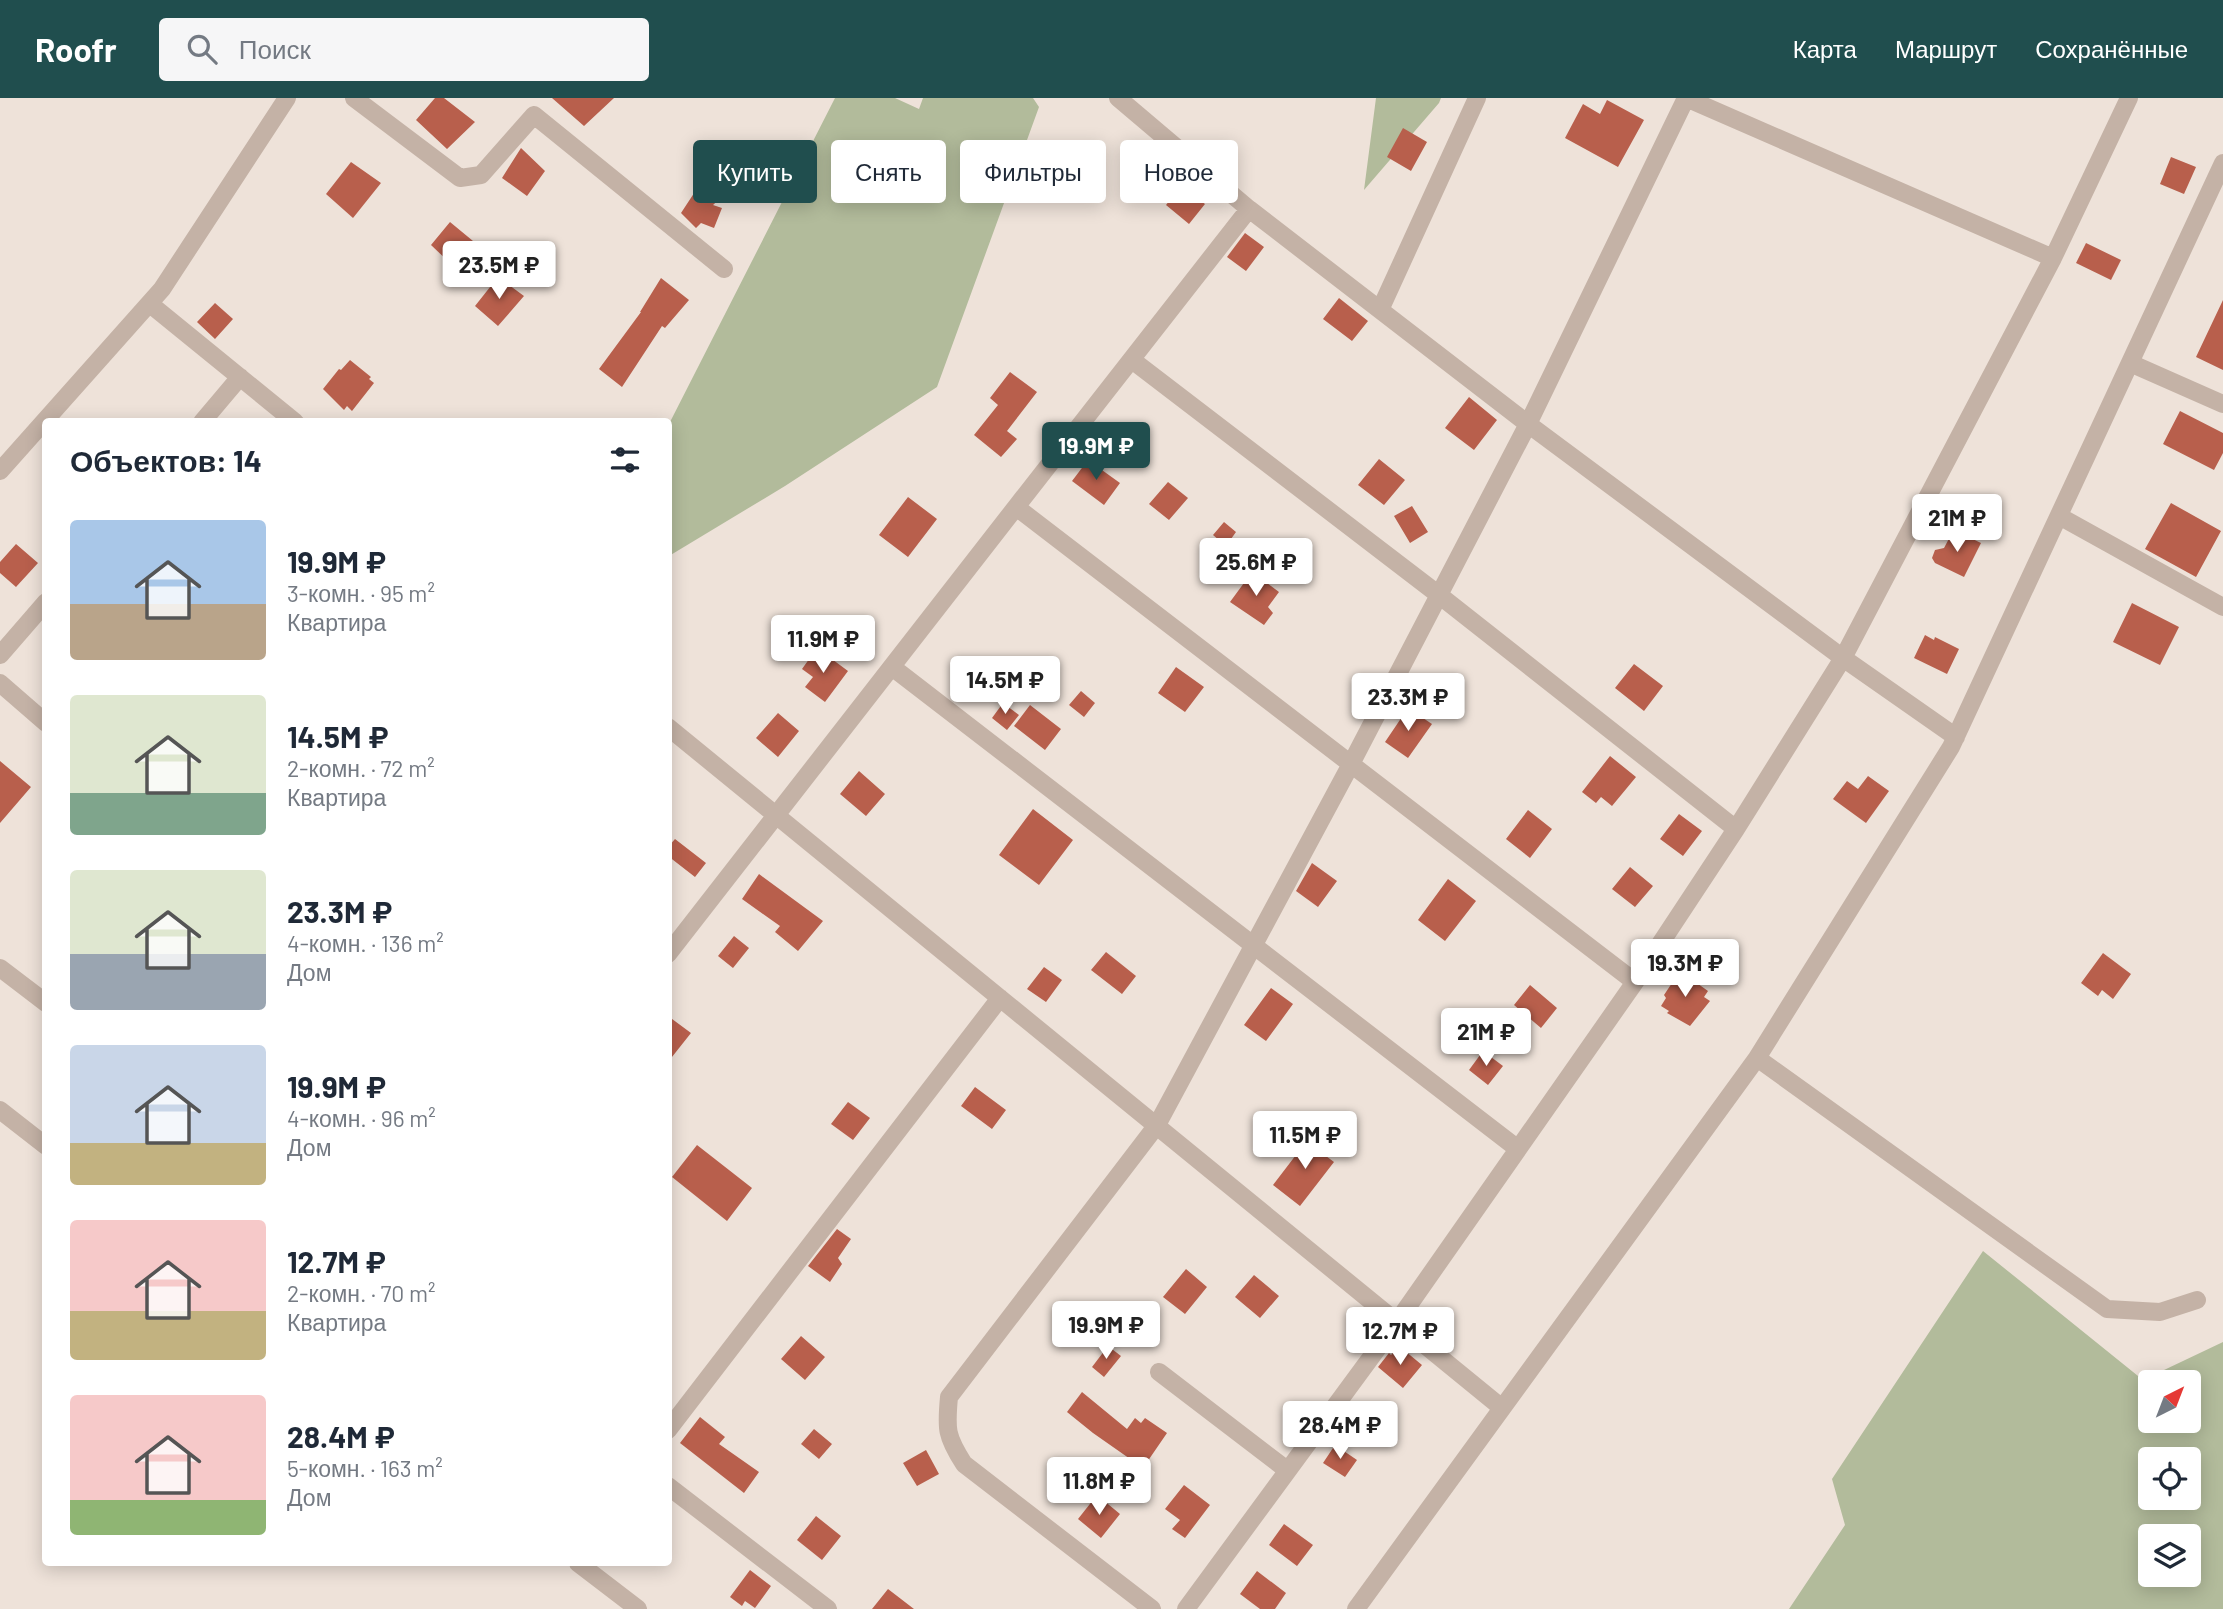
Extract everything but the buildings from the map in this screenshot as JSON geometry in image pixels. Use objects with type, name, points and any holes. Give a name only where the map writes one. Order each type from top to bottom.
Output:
[{"type":"street","points":[[48,418],[162,289],[287,98]]},
{"type":"street","points":[[354,98],[460,178],[481,175],[534,115],[724,269]]},
{"type":"street","points":[[1118,98],[1250,209],[1528,424],[1843,658],[1955,737]]},
{"type":"street","points":[[1380,310],[1477,98]]},
{"type":"street","points":[[1152,1609],[964,1464],[950,1443],[946,1423],[948,1396],[1157,1125],[1351,764],[1528,424],[1686,98],[2053,258]]},
{"type":"street","points":[[1185,1609],[1397,1322],[1635,982],[1736,829],[1843,658],[2053,258],[2129,98]]},
{"type":"street","points":[[1356,1609],[1757,1058],[1955,737],[2223,163]]},
{"type":"street","points":[[672,949],[1250,209]]},
{"type":"street","points":[[150,304],[290,418]]},
{"type":"street","points":[[1132,360],[1736,829]]},
{"type":"street","points":[[2130,363],[2223,404]]},
{"type":"street","points":[[205,418],[240,377]]},
{"type":"street","points":[[0,471],[42,424]]},
{"type":"street","points":[[1016,507],[1635,982]]},
{"type":"street","points":[[2059,516],[2223,607]]},
{"type":"street","points":[[0,655],[42,607]]},
{"type":"street","points":[[892,667],[1518,1149]]},
{"type":"street","points":[[0,683],[42,720]]},
{"type":"street","points":[[672,730],[1503,1408]]},
{"type":"street","points":[[0,968],[42,1000]]},
{"type":"street","points":[[672,1425],[1000,998]]},
{"type":"street","points":[[1757,1058],[2107,1309],[2160,1312],[2197,1300]]},
{"type":"street","points":[[0,1110],[42,1143]]},
{"type":"street","points":[[1159,1372],[1287,1470]]},
{"type":"street","points":[[672,1489],[828,1609]]},
{"type":"street","points":[[582,1566],[638,1609]]},
{"type":"green space","points":[[835,98],[895,98],[919,109],[923,98],[1033,98],[1039,107],[1027,140],[960,140],[960,203],[1004,203],[937,387],[785,486],[672,554],[672,418],[782,203],[817,203],[817,140],[814,140]]},
{"type":"green space","points":[[1376,98],[1441,98],[1364,190]]},
{"type":"green space","points":[[1983,1251],[2138,1376],[2138,1433],[2202,1433],[2202,1370],[2164,1370],[2223,1342],[2223,1609],[1789,1609],[1845,1525],[1832,1479]]}]
